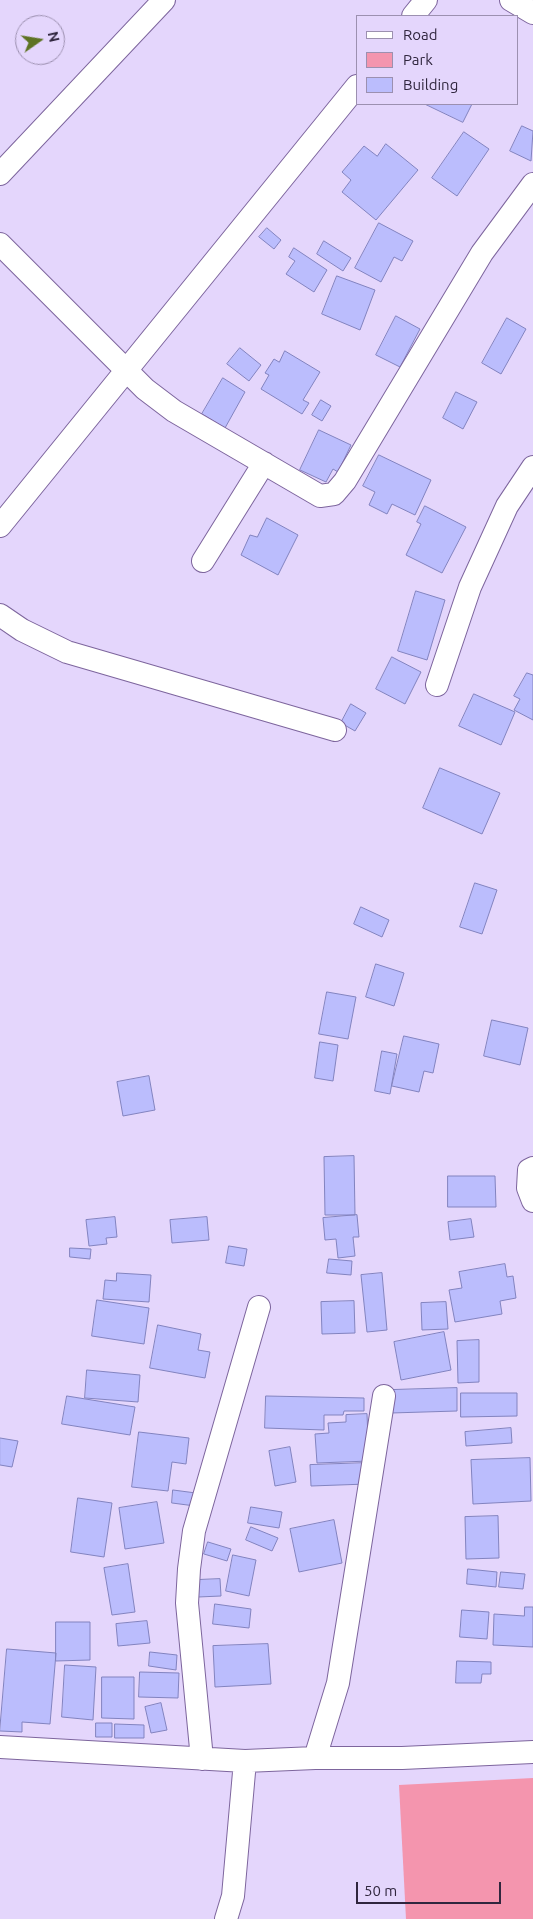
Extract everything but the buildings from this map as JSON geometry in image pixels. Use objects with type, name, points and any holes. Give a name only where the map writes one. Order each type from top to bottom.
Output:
[{"type":"street","points":[[0,174],[164,0]]},
{"type":"street","points":[[414,15],[426,0]]},
{"type":"street","points":[[511,0],[533,13]]},
{"type":"street","points":[[0,526],[126,369],[140,356],[356,87]]},
{"type":"street","points":[[0,244],[145,389],[174,411],[320,496],[334,494],[345,481],[482,253],[533,184]]},
{"type":"street","points":[[203,561],[264,463]]},
{"type":"street","points":[[437,685],[470,587],[507,506],[533,467]]},
{"type":"street","points":[[0,615],[22,630],[67,652],[335,730]]},
{"type":"street","points":[[533,1168],[529,1170],[528,1188],[533,1201]]},
{"type":"street","points":[[202,1759],[187,1603],[188,1569],[194,1530],[259,1307]]},
{"type":"street","points":[[315,1758],[338,1683],[384,1396]]},
{"type":"street","points":[[0,1747],[245,1761],[315,1758],[402,1758],[533,1752]]},
{"type":"street","points":[[226,1919],[233,1896],[245,1761]]},
{"type":"green space","points":[[533,1778],[533,1919],[406,1919],[399,1785]]}]
